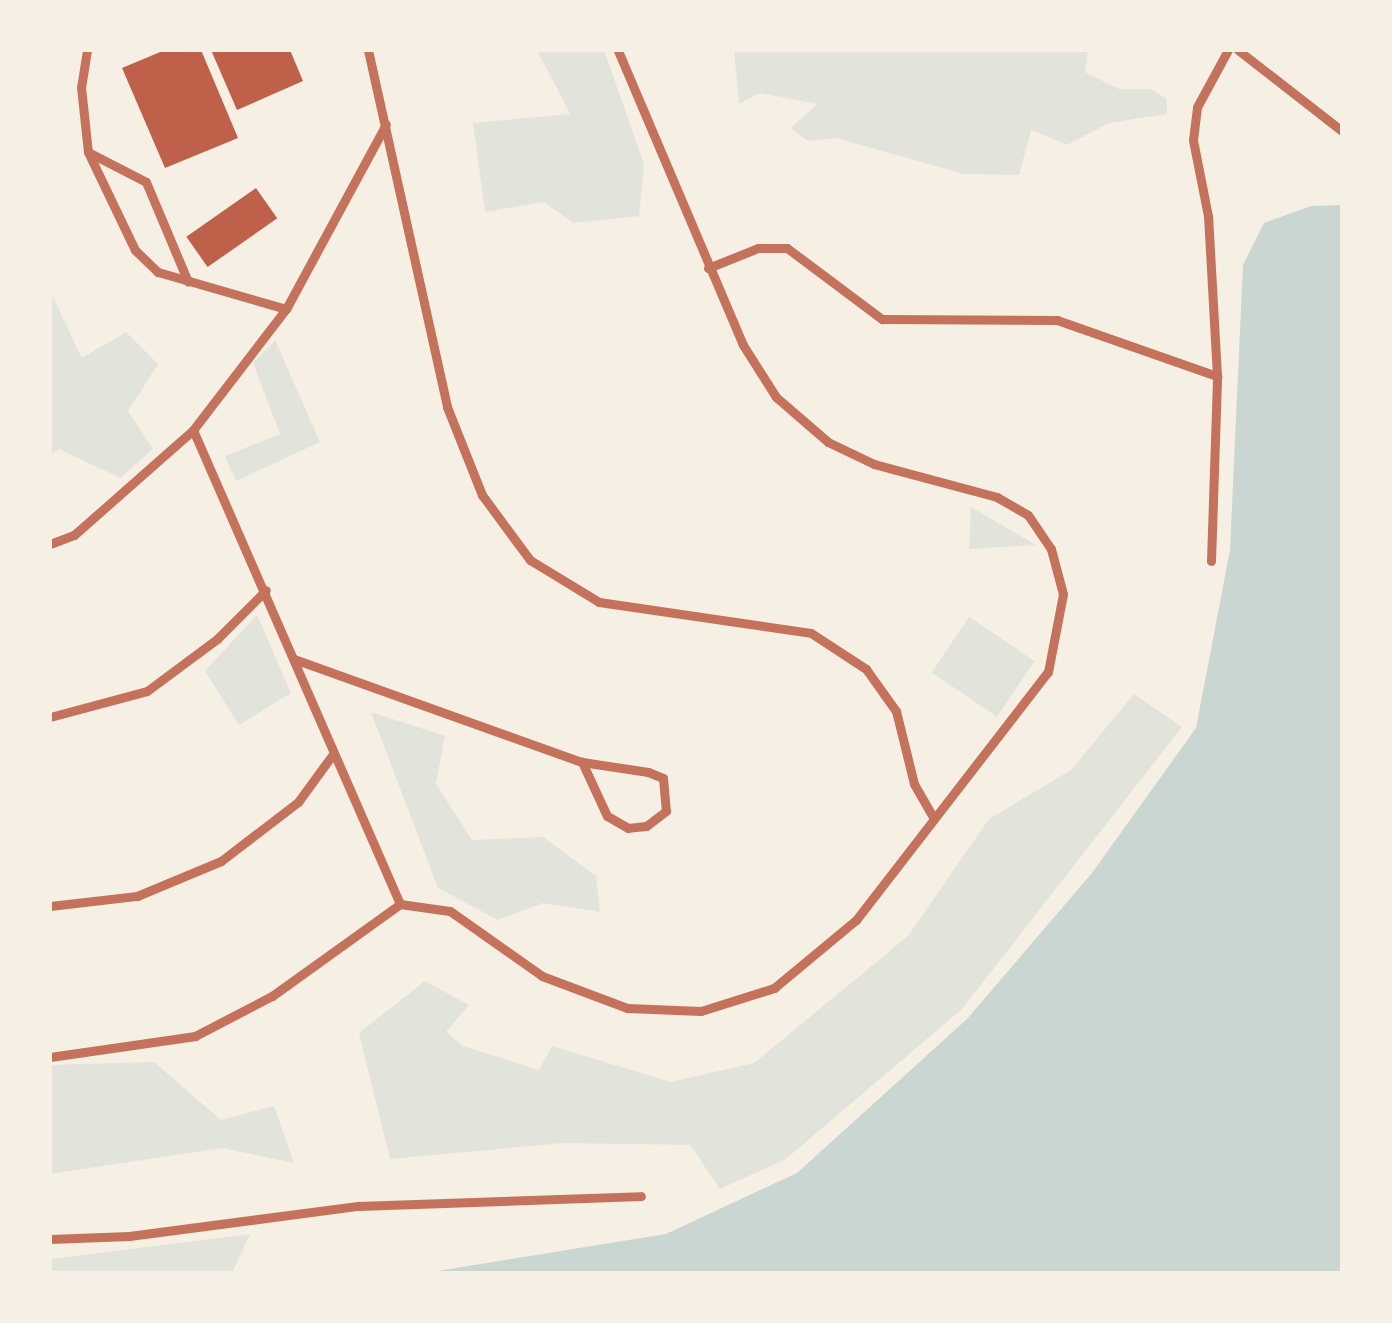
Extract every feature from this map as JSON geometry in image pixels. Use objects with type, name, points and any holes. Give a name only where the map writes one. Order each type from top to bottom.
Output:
[{"type":"street","points":[[87,50],[81,87],[88,152],[134,250],[158,272],[286,309]]},
{"type":"street","points":[[368,50],[447,408],[482,494],[530,560],[598,602],[811,633],[866,669],[896,710],[914,784],[933,818]]},
{"type":"street","points":[[50,1057],[195,1036],[272,996],[400,904],[450,911],[542,976],[627,1008],[701,1011],[774,988],[856,920],[1048,672],[1063,594],[1050,549],[1028,516],[997,497],[874,464],[828,442],[776,397],[742,344],[618,50]]},
{"type":"street","points":[[1211,561],[1217,376],[1208,216],[1193,140],[1197,107],[1228,50]]},
{"type":"street","points":[[1238,50],[1342,130]]},
{"type":"street","points":[[50,544],[88,524],[193,430],[286,309],[386,124]]},
{"type":"street","points":[[88,152],[146,182],[188,282]]},
{"type":"street","points":[[708,268],[758,248],[787,248],[882,319],[1057,320],[1217,376]]},
{"type":"street","points":[[193,430],[400,904]]},
{"type":"street","points":[[50,717],[147,691],[217,639],[266,590]]},
{"type":"street","points":[[294,659],[582,762],[663,778],[666,811],[646,826],[628,828],[607,816],[582,762]]},
{"type":"street","points":[[50,906],[137,896],[221,860],[298,802],[333,754]]},
{"type":"street","points":[[50,1239],[129,1236],[358,1206],[641,1196]]},
{"type":"shaded area","points":[[537,50],[604,50],[644,164],[639,216],[573,223],[544,202],[485,212],[473,123],[570,114]]},
{"type":"shaded area","points":[[734,50],[1088,50],[1085,72],[1119,89],[1151,89],[1167,99],[1167,114],[1109,123],[1067,145],[1031,130],[1019,175],[964,174],[836,138],[808,141],[790,128],[818,104],[760,93],[739,104]]},
{"type":"shaded area","points":[[1342,205],[1342,1273],[425,1273],[666,1234],[797,1173],[967,1019],[1092,873],[1196,728],[1230,550],[1243,265],[1264,223],[1311,206]]},
{"type":"shaded area","points":[[50,291],[82,358],[126,332],[158,364],[128,411],[153,449],[120,478],[59,449],[50,455]]},
{"type":"shaded area","points":[[275,340],[320,442],[236,481],[225,456],[280,434],[253,363]]},
{"type":"shaded area","points":[[971,507],[1036,545],[969,549]]},
{"type":"shaded area","points":[[257,615],[291,693],[239,725],[205,671]]},
{"type":"shaded area","points":[[969,617],[1034,661],[997,717],[932,673]]},
{"type":"shaded area","points":[[1134,694],[1182,727],[962,1009],[786,1159],[720,1189],[690,1145],[563,1143],[390,1159],[359,1033],[425,981],[469,1005],[446,1032],[463,1046],[539,1070],[552,1046],[671,1082],[754,1063],[908,936],[989,819],[1071,770]]},
{"type":"shaded area","points":[[371,712],[445,736],[436,784],[472,840],[543,837],[596,876],[600,912],[543,903],[498,920],[438,888]]},
{"type":"shaded area","points":[[154,1062],[221,1120],[274,1106],[294,1163],[222,1148],[50,1174],[50,1065]]},
{"type":"shaded area","points":[[250,1234],[232,1273],[50,1273],[50,1259]]},
{"type":"building","points":[[165,50],[201,50],[238,138],[165,168],[122,68]]},
{"type":"building","points":[[211,50],[290,50],[303,81],[237,110]]},
{"type":"building","points":[[256,188],[277,218],[208,267],[186,237]]}]
